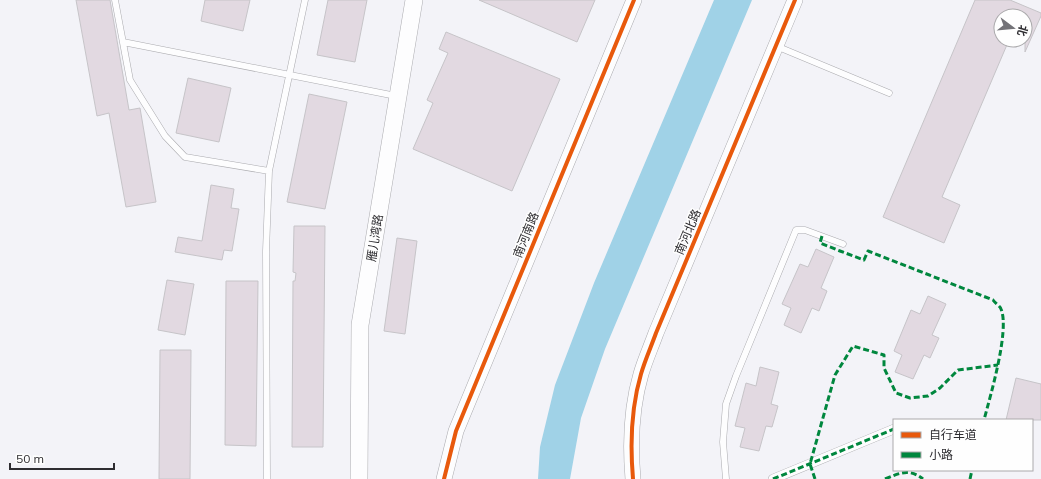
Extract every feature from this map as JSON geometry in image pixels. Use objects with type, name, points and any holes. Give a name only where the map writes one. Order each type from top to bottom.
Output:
[{"type":"main road","name":"雁儿湾路","points":[[359,479],[360,325],[414,0]]},
{"type":"street","name":"南河南路","points":[[444,479],[456,431],[634,0]]},
{"type":"street","name":"南河北路","points":[[633,479],[631,460],[632,421],[641,375],[656,333],[795,0]]},
{"type":"street","points":[[772,479],[893,429]]},
{"type":"lane","points":[[115,0],[130,80],[166,136],[185,157],[269,171]]},
{"type":"lane","points":[[267,479],[266,251],[269,171],[290,75],[304,0]]},
{"type":"lane","points":[[123,42],[398,96]]},
{"type":"lane","points":[[776,46],[888,93]]},
{"type":"lane","points":[[724,479],[723,442],[726,404],[796,230],[805,230],[843,244]]},
{"type":"water","points":[[714,0],[752,0],[605,349],[581,418],[570,479],[538,479],[540,447],[555,385],[594,283]]},
{"type":"building","points":[[76,0],[110,0],[129,110],[140,108],[156,202],[126,207],[109,113],[97,116]]},
{"type":"building","points":[[205,0],[250,0],[243,31],[201,21]]},
{"type":"building","points":[[328,0],[367,0],[355,62],[317,55]]},
{"type":"building","points":[[479,0],[595,0],[577,42]]},
{"type":"building","points":[[975,0],[1010,0],[1029,8],[993,8],[993,48],[1006,48],[942,197],[960,205],[944,243],[883,217]]},
{"type":"building","points":[[1033,10],[1041,13],[1033,34]]},
{"type":"building","points":[[446,32],[560,79],[512,191],[413,149],[433,103],[427,100],[448,53],[439,49]]},
{"type":"building","points":[[188,78],[231,88],[219,142],[176,133]]},
{"type":"building","points":[[309,94],[347,102],[325,209],[287,202]]},
{"type":"building","points":[[211,185],[234,189],[231,208],[239,209],[232,251],[224,250],[222,260],[175,252],[178,237],[202,241]]},
{"type":"building","points":[[294,226],[325,226],[323,447],[292,447],[293,281],[295,281],[296,273],[293,272]]},
{"type":"building","points":[[397,238],[417,241],[405,334],[384,331]]},
{"type":"building","points":[[816,249],[834,257],[821,288],[827,291],[819,311],[812,308],[801,333],[784,325],[791,308],[782,304],[800,264],[808,267]]},
{"type":"building","points":[[167,280],[194,284],[185,335],[158,330]]},
{"type":"building","points":[[226,281],[258,281],[256,446],[225,445]]},
{"type":"building","points":[[928,296],[946,304],[932,335],[939,338],[930,358],[924,355],[913,379],[895,372],[902,355],[894,351],[911,310],[920,314]]},
{"type":"building","points":[[160,350],[191,350],[190,479],[159,479]]},
{"type":"building","points":[[760,367],[779,372],[771,404],[778,406],[772,427],[766,426],[759,451],[740,447],[745,428],[735,426],[746,383],[756,386]]},
{"type":"building","points":[[1016,378],[1041,384],[1041,420],[1006,419]]},
{"type":"marked path","points":[[822,236],[820,243],[840,251],[864,260],[868,251],[993,300],[1000,307],[1003,319],[1001,347],[984,419]]},
{"type":"marked path","points":[[815,479],[810,464],[835,375],[853,346],[884,355],[884,368],[896,393],[910,398],[928,396],[940,388],[958,370],[998,365]]},
{"type":"marked path","points":[[773,479],[893,429]]},
{"type":"marked path","points":[[970,479],[972,471]]},
{"type":"marked path","points":[[885,479],[900,473],[913,474],[923,479]]},
{"type":"cycle path","points":[[444,479],[456,431],[634,0]]},
{"type":"cycle path","points":[[633,479],[633,413],[643,369],[656,333],[795,0]]}]
